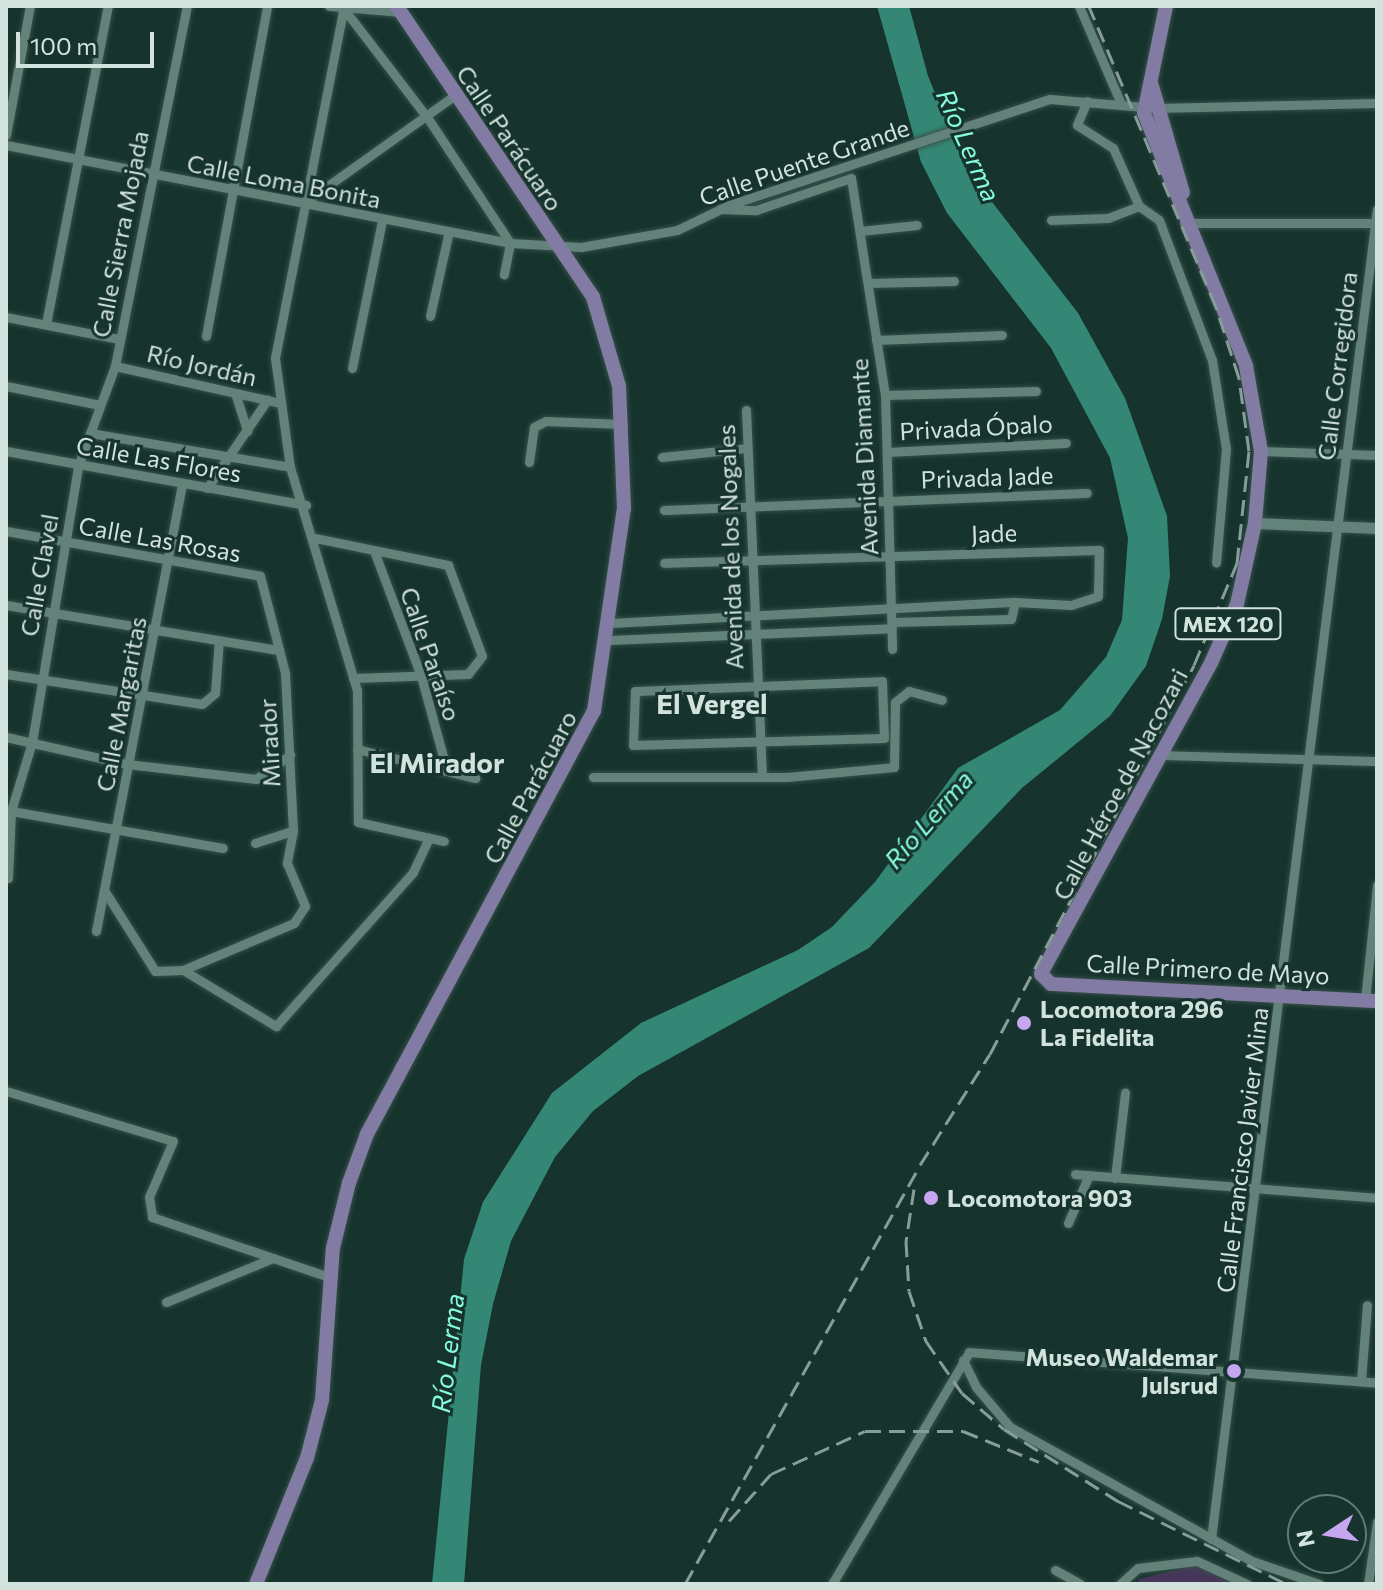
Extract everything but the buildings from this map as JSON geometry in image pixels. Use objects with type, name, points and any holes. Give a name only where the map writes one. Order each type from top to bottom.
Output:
[{"type":"main road","points":[[1150,107],[1166,6]]},
{"type":"main road","name":"Calle Parácuaro","points":[[256,1584],[307,1458],[322,1400],[338,1219],[367,1134],[569,765],[594,711],[609,640],[624,509],[623,424],[603,323],[580,273],[557,247],[454,96],[402,12]]},
{"type":"main road","name":"Calle Héroe de Nacozari","points":[[1041,974],[1161,755],[1237,604],[1255,523],[1261,451],[1238,335],[1189,222],[1150,107]]},
{"type":"main road","name":"Calle Primero de Mayo","points":[[1041,974],[1051,984],[1282,993],[1371,1000]]},
{"type":"street","points":[[6,135],[30,6]]},
{"type":"street","points":[[46,324],[108,6]]},
{"type":"street","name":"Calle Sierra Mojada","points":[[78,466],[115,366],[187,6]]},
{"type":"street","points":[[206,336],[267,6]]},
{"type":"street","points":[[329,6],[402,12]]},
{"type":"street","points":[[1079,6],[1121,104]]},
{"type":"street","points":[[344,8],[427,117],[510,243],[504,274]]},
{"type":"street","points":[[344,8],[275,358],[290,467],[306,505],[353,678],[358,822],[444,841]]},
{"type":"street","points":[[308,200],[454,96]]},
{"type":"street","name":"Calle Puente Grande","points":[[557,247],[677,230],[724,207],[1062,97],[1150,107],[1377,103]]},
{"type":"street","points":[[1087,101],[1077,125],[1113,148],[1139,206],[1159,220],[1212,360],[1226,449],[1216,563]]},
{"type":"street","name":"Calle Loma Bonita","points":[[6,145],[78,156],[152,177],[308,200],[382,220],[510,243],[557,247]]},
{"type":"street","name":"Avenida Diamante","points":[[724,207],[756,210],[848,176],[854,189],[885,395],[892,649]]},
{"type":"street","points":[[1051,220],[1108,218],[1139,206]]},
{"type":"street","name":"Calle Corregidora","points":[[1338,527],[1377,209]]},
{"type":"street","points":[[352,368],[382,220]]},
{"type":"street","points":[[1189,222],[1376,223]]},
{"type":"street","points":[[860,231],[917,225]]},
{"type":"street","points":[[430,316],[449,231]]},
{"type":"street","points":[[868,283],[954,281]]},
{"type":"street","points":[[6,317],[119,339]]},
{"type":"street","points":[[876,340],[1002,335]]},
{"type":"street","name":"Río Jordán","points":[[115,366],[281,403]]},
{"type":"street","points":[[6,386],[100,405]]},
{"type":"street","points":[[885,395],[1036,391]]},
{"type":"street","points":[[235,393],[247,431]]},
{"type":"street","points":[[207,488],[267,400]]},
{"type":"street","name":"Avenida de los Nogales","points":[[746,410],[757,744],[762,777]]},
{"type":"street","points":[[529,462],[534,427],[546,421],[623,424]]},
{"type":"street","points":[[90,433],[290,467]]},
{"type":"street","name":"Privada Ópalo","points":[[887,452],[1066,443]]},
{"type":"street","points":[[662,457],[747,448]]},
{"type":"street","name":"Calle Las Flores","points":[[6,451],[306,505]]},
{"type":"street","points":[[1261,451],[1377,455]]},
{"type":"street","name":"Calle Clavel","points":[[8,878],[11,811],[32,742],[78,466]]},
{"type":"street","name":"Calle Margaritas","points":[[96,931],[127,764],[144,696],[182,483]]},
{"type":"street","name":"Privada Jade","points":[[664,510],[749,504],[1087,493]]},
{"type":"street","points":[[1255,523],[1377,528]]},
{"type":"street","name":"Calle Francisco Javier Mina","points":[[1211,1539],[1235,1372],[1338,527]]},
{"type":"street","name":"Calle Las Rosas","points":[[6,531],[169,565],[260,576]]},
{"type":"street","points":[[315,538],[448,565],[482,656],[468,674],[353,678]]},
{"type":"street","name":"Jade","points":[[664,563],[1099,550],[1094,601],[1015,602]]},
{"type":"street","name":"Calle Paraíso","points":[[374,551],[421,676],[447,771]]},
{"type":"street","name":"Mirador","points":[[183,970],[294,923],[305,906],[287,863],[293,831],[290,755],[279,650],[260,576]]},
{"type":"street","points":[[609,640],[892,621],[1015,602],[1011,619],[892,621],[753,615],[611,623]]},
{"type":"street","points":[[6,605],[156,626],[279,650]]},
{"type":"street","points":[[6,674],[202,704],[215,693],[219,640]]},
{"type":"street","points":[[882,681],[884,738],[757,744],[633,745],[635,691],[756,687],[882,681]]},
{"type":"street","points":[[593,777],[762,777],[894,767],[895,702],[909,691],[942,700]]},
{"type":"street","points":[[6,737],[127,764],[256,779],[290,755]]},
{"type":"street","points":[[357,749],[475,778]]},
{"type":"street","points":[[1161,755],[1377,761]]},
{"type":"street","points":[[11,811],[223,848]]},
{"type":"street","points":[[255,843],[293,831]]},
{"type":"street","points":[[104,890],[155,971],[183,970],[276,1026],[413,872],[429,838]]},
{"type":"street","points":[[1371,1000],[1377,885]]},
{"type":"street","points":[[6,1091],[173,1141],[149,1197],[152,1217],[332,1278]]},
{"type":"street","points":[[1115,1178],[1125,1093]]},
{"type":"street","points":[[1075,1174],[1377,1198]]},
{"type":"street","points":[[1068,1223],[1089,1175]]},
{"type":"street","points":[[166,1302],[273,1258]]},
{"type":"street","points":[[1361,1381],[1367,1305]]},
{"type":"street","points":[[966,1356],[1377,1383]]},
{"type":"street","points":[[966,1356],[991,1409],[1010,1427],[1252,1561],[1319,1584]]},
{"type":"street","points":[[832,1584],[966,1356]]},
{"type":"street","points":[[1368,1584],[1377,1522]]},
{"type":"street","points":[[1120,1584],[1138,1568],[1197,1561],[1247,1584]]},
{"type":"street","points":[[1055,1570],[1080,1584]]},
{"type":"shaded area","points":[[1195,1565],[1240,1584],[1136,1584],[1139,1579]]},
{"type":"water","name":"Río Lerma","points":[[877,6],[909,6],[928,76],[965,167],[1078,313],[1125,398],[1167,516],[1170,576],[1162,619],[1146,666],[1110,716],[1022,788],[869,948],[638,1076],[593,1111],[555,1157],[511,1241],[493,1304],[481,1365],[464,1584],[432,1584],[464,1259],[483,1202],[552,1093],[641,1023],[798,950],[832,927],[875,882],[958,768],[1060,710],[1106,657],[1122,620],[1128,538],[1110,458],[1051,348],[947,213],[921,162]]},
{"type":"railway","points":[[685,1584],[920,1165],[990,1054],[1194,665],[1237,563],[1249,451],[1239,378],[1216,307],[1089,6]]},
{"type":"railway","points":[[914,1189],[906,1241],[909,1291],[926,1341],[962,1393],[1004,1429],[1118,1501],[1287,1584]]},
{"type":"railway","points":[[729,1521],[771,1474],[865,1431],[963,1431],[1039,1462]]},
{"type":"place","name":"Locomotora 296 La Fidelita","points":[[1024,1023]]},
{"type":"place","name":"Locomotora 903","points":[[931,1198]]},
{"type":"place","name":"Museo Waldemar Julsrud","points":[[1234,1371]]},
{"type":"district","name":"El Vergel","points":[[712,703]]},
{"type":"district","name":"El Mirador","points":[[437,762]]}]
